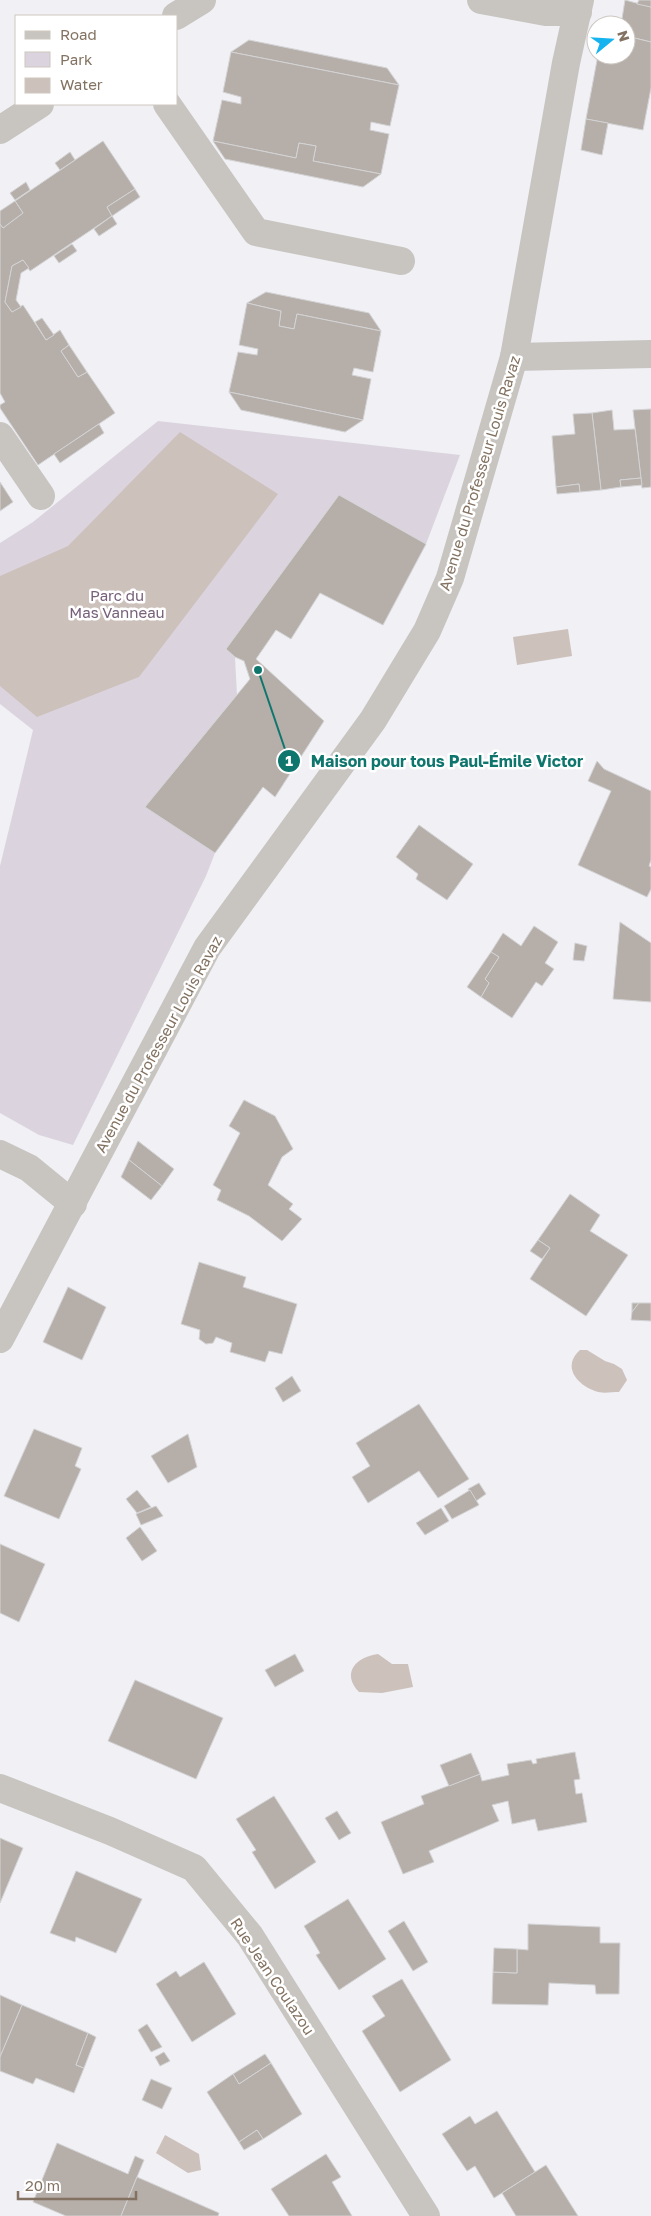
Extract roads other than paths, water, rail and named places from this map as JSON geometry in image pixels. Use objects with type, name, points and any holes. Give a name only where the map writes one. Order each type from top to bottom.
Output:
[{"type":"street","points":[[178,15],[202,0]]},
{"type":"street","points":[[481,0],[546,12],[579,6]]},
{"type":"street","name":"Avenue du Professeur Louis Ravaz","points":[[0,1339],[207,948],[373,720],[427,631],[450,578],[514,357],[566,63],[579,6]]},
{"type":"street","points":[[0,130],[38,105]]},
{"type":"street","points":[[168,105],[256,232],[401,261]]},
{"type":"street","points":[[514,357],[651,354]]},
{"type":"street","points":[[0,436],[42,496]]},
{"type":"street","points":[[0,1154],[29,1168],[73,1204]]},
{"type":"street","name":"Rue Jean Coulazou","points":[[0,1788],[110,1831],[194,1868],[250,1936],[426,2216]]},
{"type":"water","points":[[180,432],[278,494],[139,677],[37,717],[0,686],[0,576],[68,546]]},
{"type":"water","points":[[568,629],[572,656],[517,665],[513,637]]},
{"type":"water","points":[[580,1350],[587,1350],[622,1369],[627,1380],[619,1392],[598,1392],[588,1388],[577,1379],[572,1368],[572,1362]]},
{"type":"water","points":[[378,1654],[392,1664],[408,1664],[413,1687],[382,1693],[359,1692],[351,1678],[351,1672],[358,1662]]},
{"type":"water","points":[[165,2135],[199,2154],[201,2170],[188,2173],[156,2153]]},
{"type":"place","name":"Maison pour tous Paul-Émile Victor","points":[[258,670]]},
{"type":"park label","name":"Parc du Mas Vanneau","points":[[117,604]]}]
